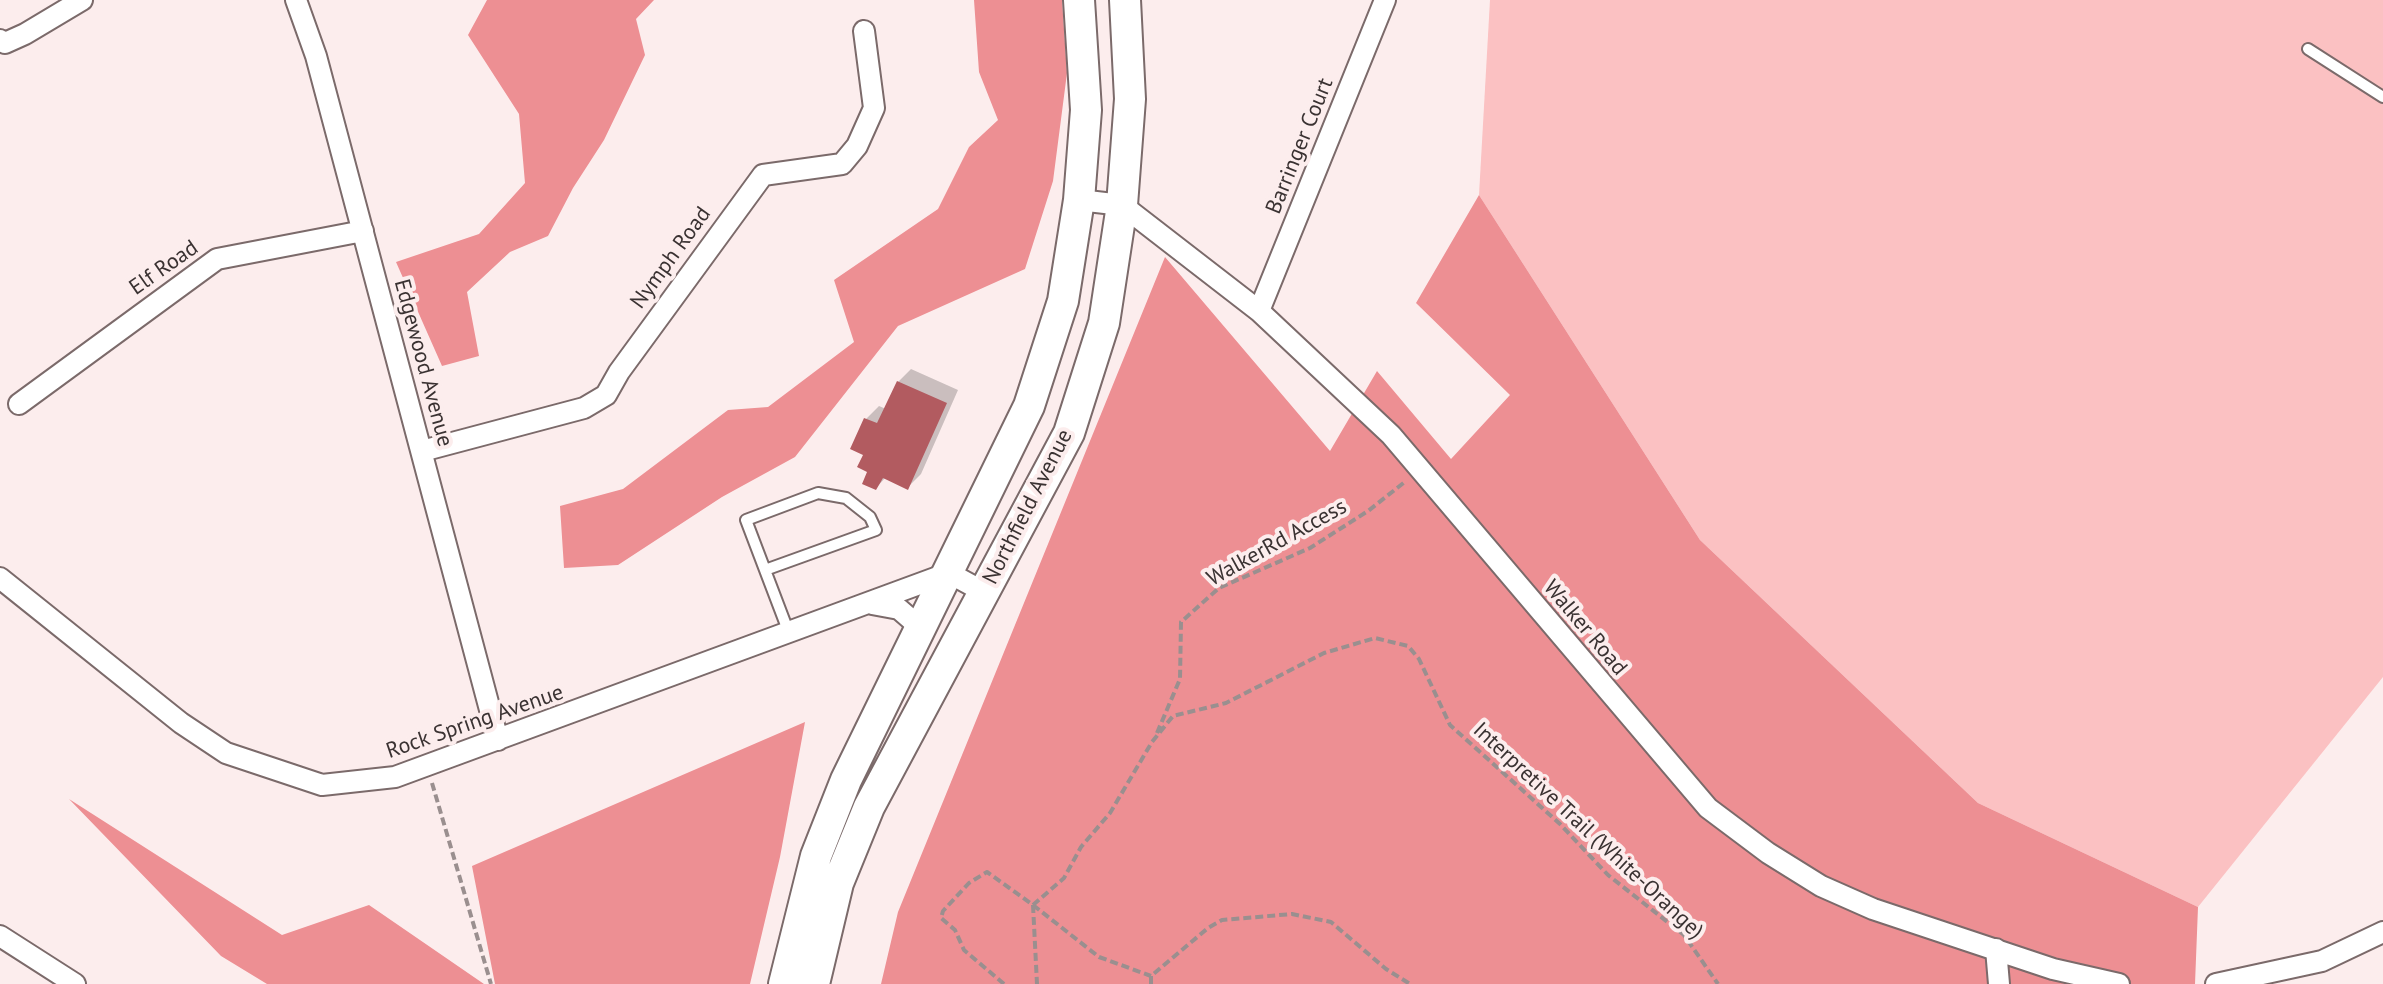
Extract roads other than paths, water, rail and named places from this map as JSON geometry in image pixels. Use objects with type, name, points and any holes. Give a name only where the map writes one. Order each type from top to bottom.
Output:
[{"type":"main road","name":"Northfield Avenue","points":[[784,984],[816,856],[846,780],[1029,406],[1063,301],[1079,200],[1086,110],[1079,0]]},
{"type":"main road","name":"Northfield Avenue","points":[[814,984],[838,883],[869,807],[1069,433],[1104,323],[1122,205],[1130,99],[1125,0]]},
{"type":"street","points":[[0,40],[5,43],[25,34],[82,0]]},
{"type":"street","name":"Edgewood Avenue","points":[[296,0],[316,56],[498,740]]},
{"type":"street","name":"Barringer Court","points":[[1259,311],[1385,0]]},
{"type":"street","name":"Nymph Road","points":[[422,451],[584,408],[606,395],[619,372],[763,175],[842,164],[857,146],[874,108],[864,31]]},
{"type":"street","points":[[1079,200],[1122,205]]},
{"type":"street","name":"Walker Road","points":[[1122,205],[1259,311],[1401,446],[1660,756],[1708,808],[1768,853],[1821,886],[1873,909],[2053,969],[2119,984]]},
{"type":"street","name":"Elf Road","points":[[19,404],[217,259],[363,231]]},
{"type":"street","points":[[949,573],[984,592]]},
{"type":"street","name":"Rock Spring Avenue","points":[[0,578],[181,723],[226,753],[322,785],[395,777],[949,573]]},
{"type":"street","points":[[868,604],[899,609],[922,629]]},
{"type":"street","points":[[2216,984],[2322,961],[2383,932]]},
{"type":"street","points":[[0,936],[75,984]]},
{"type":"street","points":[[1996,949],[1999,984]]},
{"type":"lane","points":[[2308,49],[2383,97]]},
{"type":"lane","points":[[765,570],[876,530],[870,517],[846,498],[818,493],[746,520],[765,570],[789,633]]}]
